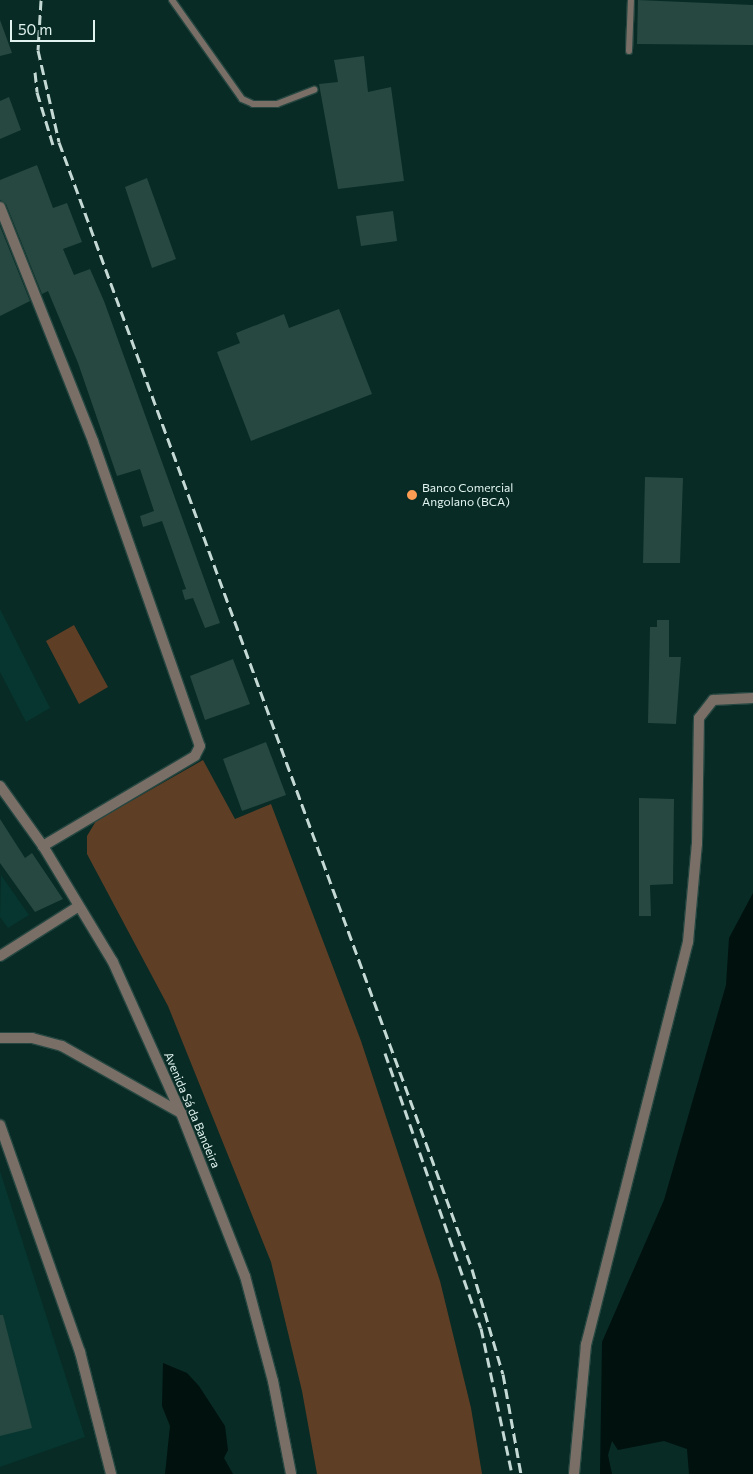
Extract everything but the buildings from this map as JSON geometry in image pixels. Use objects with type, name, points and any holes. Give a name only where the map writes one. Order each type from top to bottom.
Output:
[{"type":"street","points":[[0,207],[93,441],[200,746],[195,756],[43,846]]},
{"type":"street","points":[[574,1474],[588,1337],[688,942],[697,844],[700,718],[713,700],[753,698]]},
{"type":"street","name":"Avenida Sá da Bandeira","points":[[0,786],[43,846],[113,962],[181,1112],[245,1276],[273,1381],[291,1474]]},
{"type":"street","points":[[0,804],[9,798]]},
{"type":"street","points":[[0,956],[79,906]]},
{"type":"street","points":[[0,1038],[32,1038],[62,1046],[181,1112]]},
{"type":"street","points":[[0,1125],[80,1352],[111,1474]]},
{"type":"lane","points":[[172,0],[242,98],[264,106],[314,90]]},
{"type":"lane","points":[[630,51],[631,0]]},
{"type":"shaded area","points":[[0,609],[50,708],[26,722],[0,672]]},
{"type":"shaded area","points":[[74,625],[108,687],[79,704],[46,641]]},
{"type":"shaded area","points":[[203,760],[235,819],[271,804],[361,1041],[440,1281],[471,1408],[482,1474],[317,1474],[302,1391],[271,1262],[168,1006],[87,854],[87,836],[96,821]]},
{"type":"shaded area","points":[[1,875],[29,915],[8,928],[0,917]]},
{"type":"shaded area","points":[[753,893],[753,1474],[689,1474],[687,1449],[664,1441],[618,1450],[612,1441],[608,1455],[612,1474],[600,1474],[602,1342],[664,1200],[726,985],[729,938]]},
{"type":"shaded area","points":[[0,1171],[85,1437],[0,1467]]},
{"type":"shaded area","points":[[163,1363],[187,1373],[199,1386],[225,1426],[228,1450],[224,1458],[233,1474],[165,1474],[170,1426],[162,1406]]},
{"type":"railway","points":[[41,0],[38,50],[59,142],[472,1269],[503,1374],[521,1474]]},
{"type":"railway","points":[[35,72],[37,92],[53,145]]},
{"type":"railway","points":[[385,1053],[481,1328],[512,1474]]},
{"type":"place","name":"Banco Comercial Angolano (BCA)","points":[[412,495]]}]
